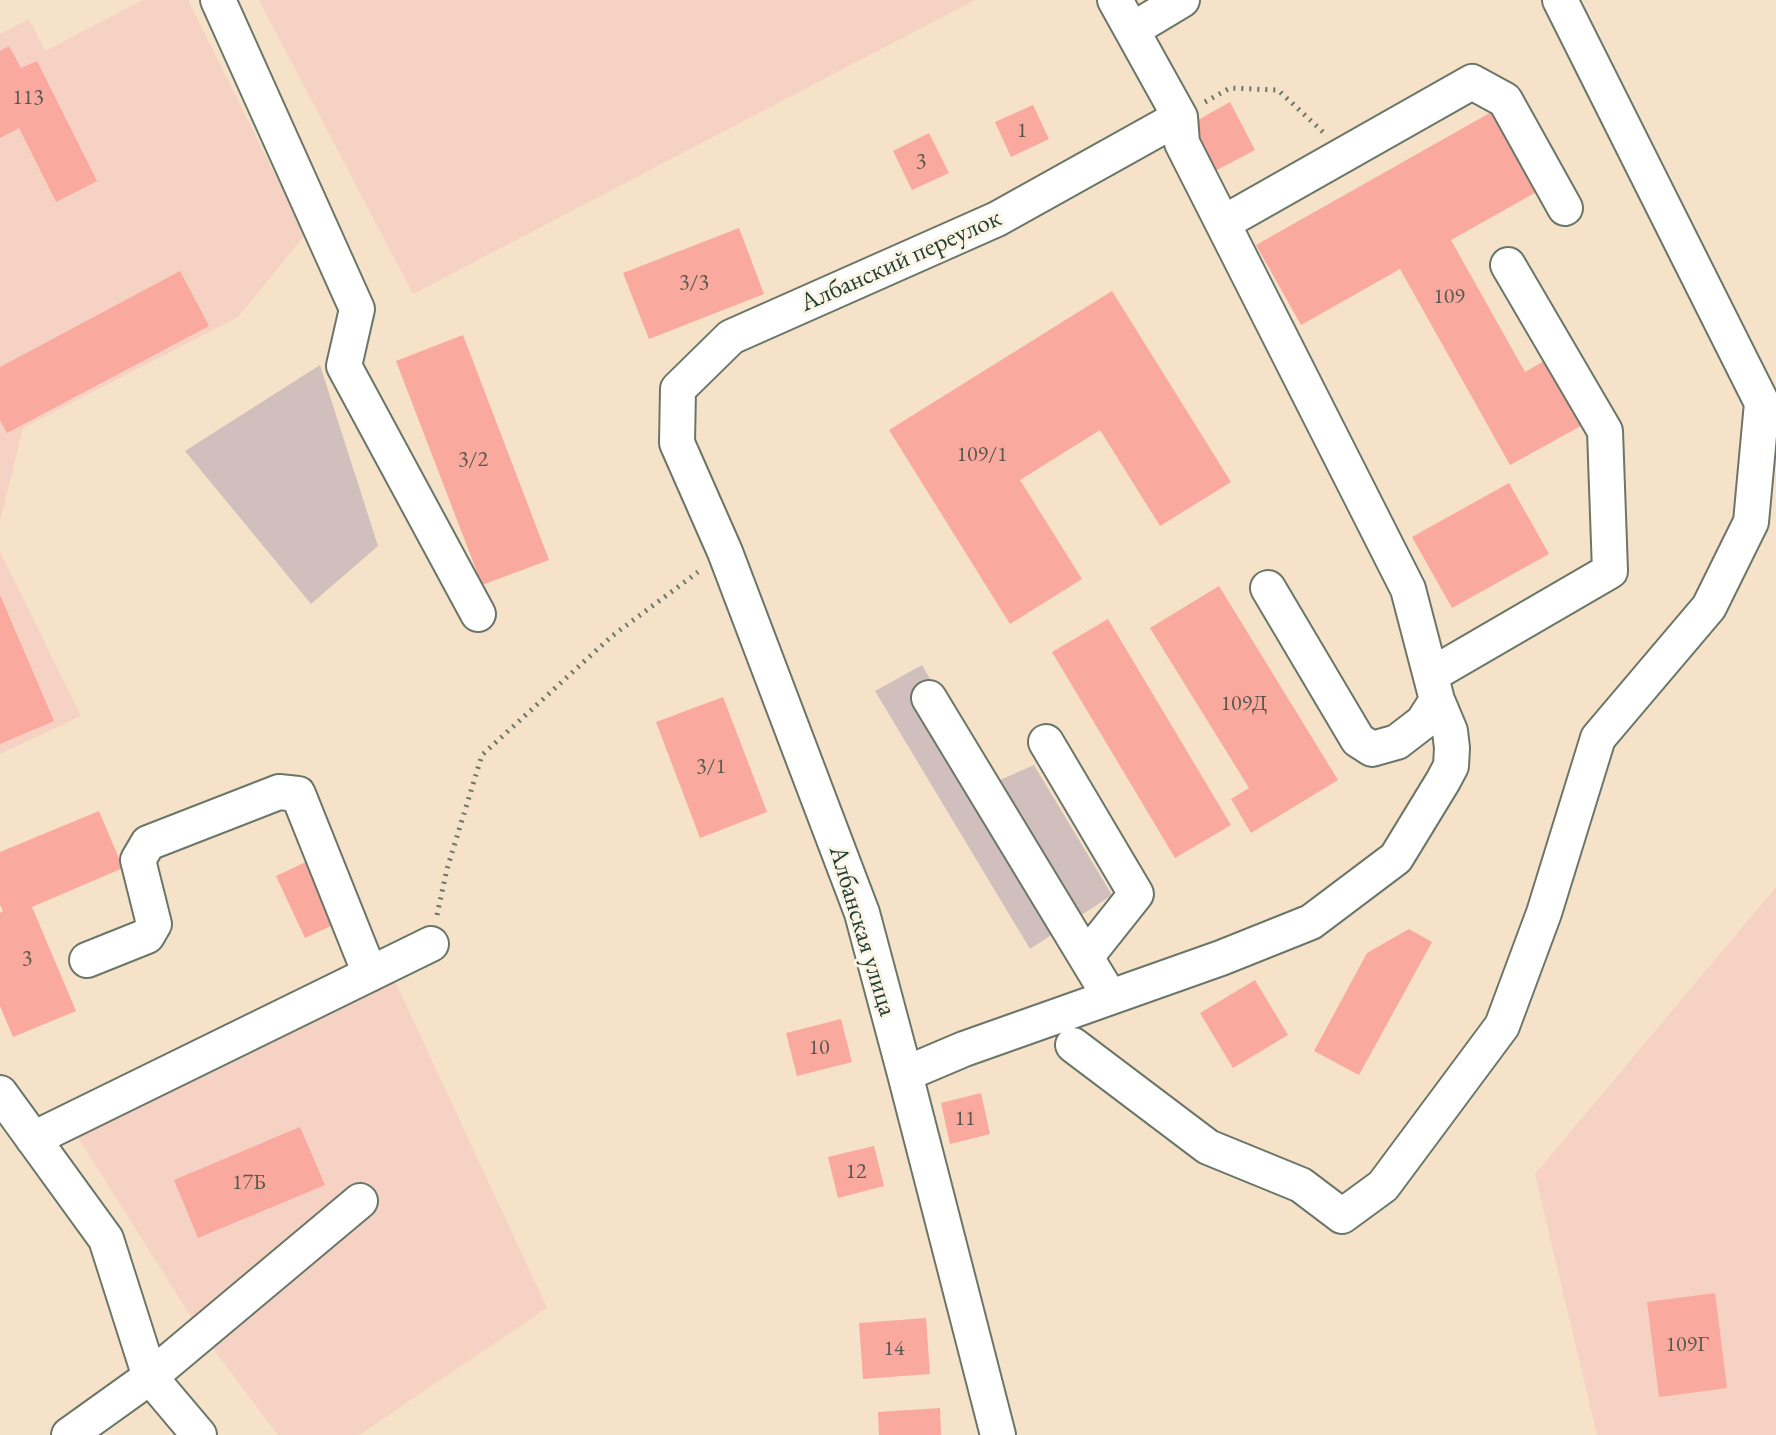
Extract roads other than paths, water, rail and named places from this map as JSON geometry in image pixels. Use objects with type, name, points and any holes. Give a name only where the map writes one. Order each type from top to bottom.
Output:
[{"type":"street","points":[[218,0],[357,309],[344,366],[478,614]]},
{"type":"street","points":[[905,1074],[964,1049],[1221,958],[1311,922],[1396,858],[1451,766],[1450,731],[1434,688],[1408,589],[1182,143],[1180,117],[1115,0]]},
{"type":"street","points":[[1132,30],[1182,0]]},
{"type":"street","points":[[1073,1045],[1208,1147],[1301,1185],[1342,1216],[1383,1186],[1502,1026],[1544,913],[1598,738],[1709,607],[1751,522],[1762,403],[1560,0]]},
{"type":"street","points":[[1223,223],[1472,82],[1505,100],[1565,208]]},
{"type":"street","name":"Албанский переулок","points":[[677,443],[678,389],[731,337],[997,219],[1180,117]]},
{"type":"street","points":[[1268,588],[1358,740],[1372,749],[1397,742],[1423,722],[1434,688],[1610,571],[1605,431],[1508,265]]},
{"type":"street","name":"Албанская улица","points":[[677,443],[725,552],[862,913],[998,1435]]},
{"type":"street","points":[[929,698],[1110,997]]},
{"type":"street","points":[[1046,742],[1136,894],[1086,957]]},
{"type":"street","points":[[87,960],[147,936],[154,924],[138,860],[148,843],[279,792],[298,794],[370,974]]},
{"type":"street","points":[[33,1139],[431,944]]},
{"type":"street","points":[[0,1093],[106,1239],[150,1377],[199,1435]]},
{"type":"street","points":[[69,1435],[150,1377],[360,1201]]}]
